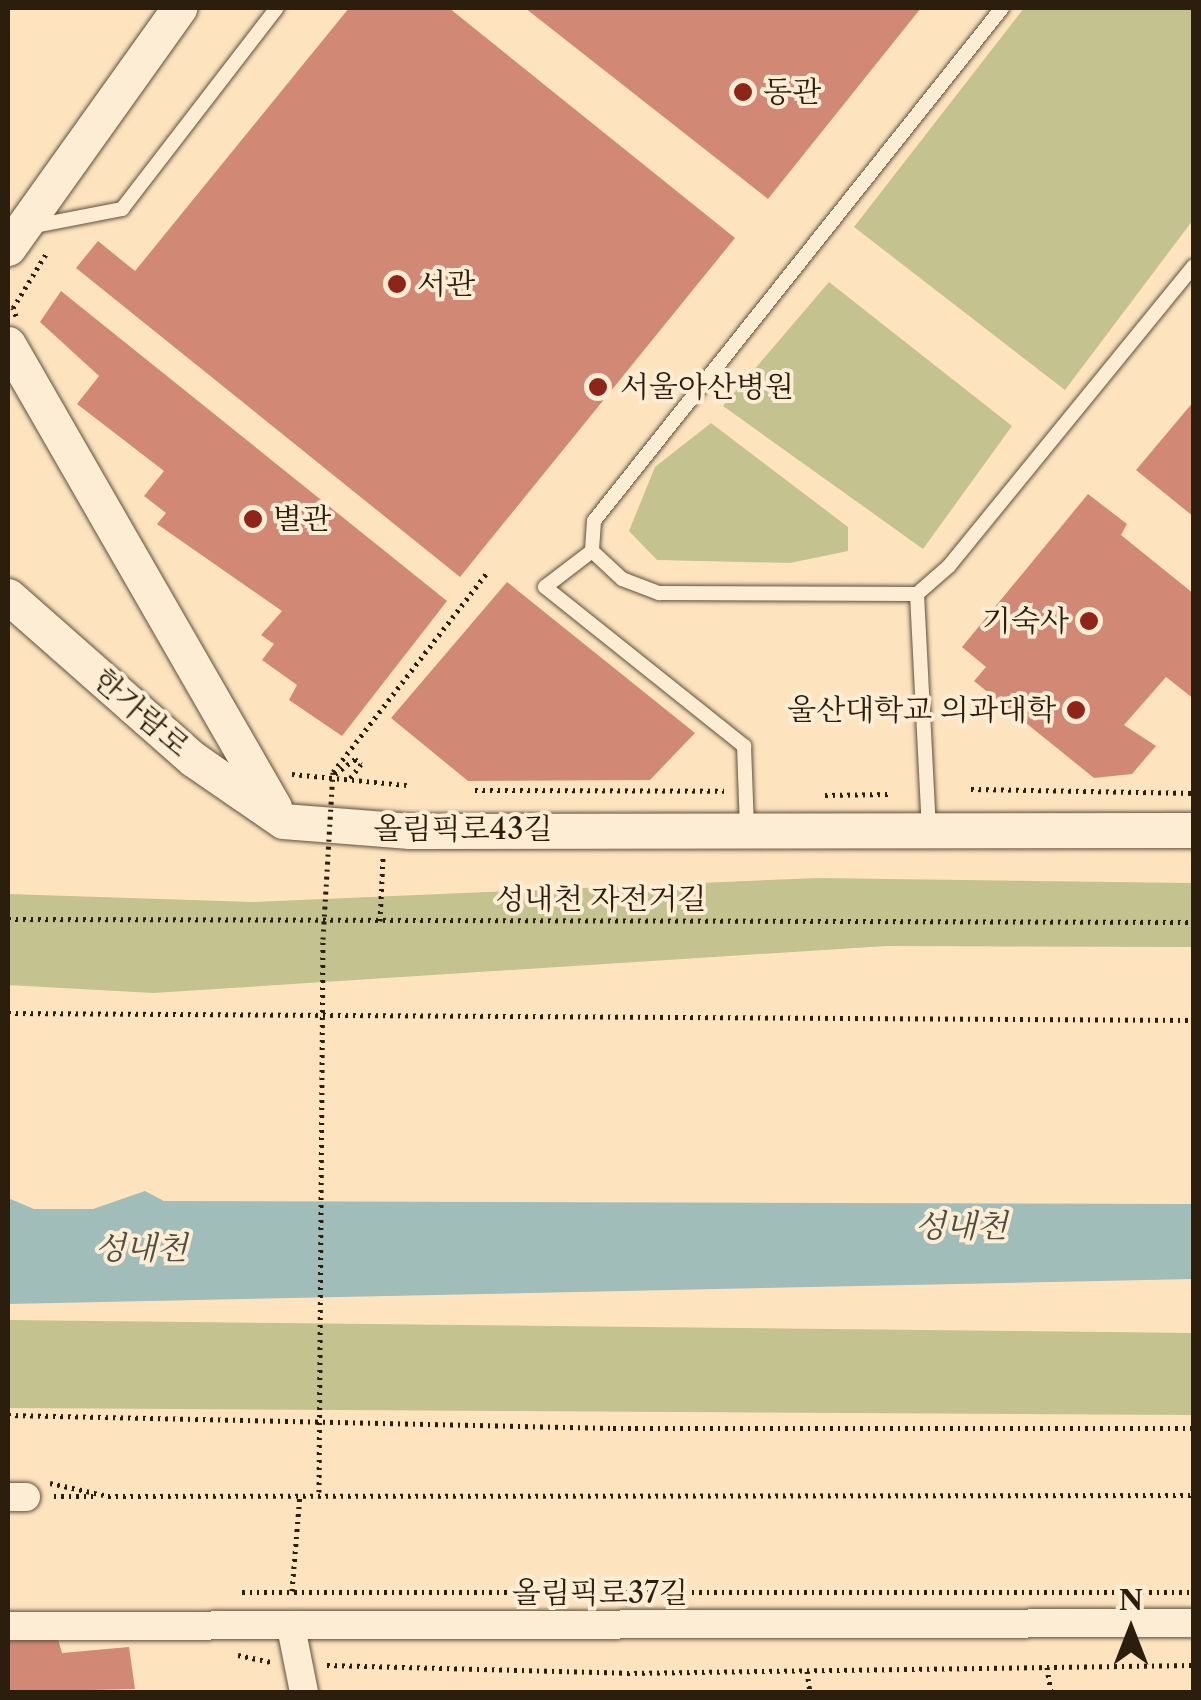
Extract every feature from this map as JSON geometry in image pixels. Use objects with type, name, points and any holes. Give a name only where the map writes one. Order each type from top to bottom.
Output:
[{"type":"street","points":[[14,238],[179,8]]},
{"type":"street","points":[[8,344],[283,820]]},
{"type":"street","name":"한가람로","points":[[8,596],[193,759],[283,820]]},
{"type":"street","name":"올림픽로43길","points":[[283,820],[410,831],[1194,830]]},
{"type":"street","name":"올림픽로37길","points":[[8,1626],[1194,1623]]},
{"type":"street","points":[[291,1627],[301,1678]]},
{"type":"lane","points":[[14,238],[122,209],[278,8]]},
{"type":"lane","points":[[747,828],[744,746],[545,587],[592,551],[594,521],[1002,8]]},
{"type":"lane","points":[[592,551],[622,579],[659,593],[918,594],[949,566],[1194,266]]},
{"type":"lane","points":[[918,594],[929,828]]},
{"type":"path","points":[[319,1492],[324,920],[333,774],[487,572]]},
{"type":"path","points":[[333,774],[355,759],[361,764],[348,780]]},
{"type":"path","points":[[972,788],[1194,793]]},
{"type":"path","points":[[475,790],[732,791]]},
{"type":"path","points":[[825,795],[890,794]]},
{"type":"path","points":[[380,921],[384,848]]},
{"type":"path","name":"성내천 자전거길","points":[[8,919],[1194,922]]},
{"type":"path","points":[[8,1013],[1194,1020]]},
{"type":"path","points":[[8,1415],[613,1428],[1194,1428]]},
{"type":"path","points":[[25,1492],[108,1496],[319,1492],[1194,1496]]},
{"type":"path","points":[[25,1492],[108,1496]]},
{"type":"path","points":[[292,1591],[300,1493]]},
{"type":"path","points":[[242,1592],[1194,1592]]},
{"type":"path","points":[[248,1660],[301,1678],[1194,1665]]},
{"type":"path","points":[[1047,1667],[1051,1692]]},
{"type":"path","points":[[807,1670],[810,1692]]},
{"type":"shaded area","points":[[1024,8],[1193,8],[1193,220],[1065,390],[854,227]]},
{"type":"shaded area","points":[[829,282],[1012,426],[923,549],[723,406]]},
{"type":"shaded area","points":[[711,423],[848,527],[848,551],[790,563],[657,560],[629,531],[655,467]]},
{"type":"shaded area","points":[[818,878],[1193,883],[1193,947],[886,946],[153,993],[8,985],[8,894],[252,902]]},
{"type":"shaded area","points":[[8,1320],[1193,1333],[1193,1415],[8,1408]]},
{"type":"water","name":"성내천","points":[[145,1191],[164,1201],[1193,1204],[1193,1279],[8,1304],[8,1198],[34,1209],[93,1209]]},
{"type":"building","name":"서관","points":[[349,8],[449,8],[735,238],[460,577],[76,268],[98,241],[135,271]]},
{"type":"building","name":"동관","points":[[525,8],[921,8],[768,199]]},
{"type":"building","name":"별관","points":[[61,291],[447,601],[342,736],[289,700],[297,685],[262,660],[274,644],[261,635],[282,611],[157,524],[166,513],[144,496],[164,471],[77,404],[99,376],[40,322]]},
{"type":"building","points":[[1194,401],[1194,517],[1136,470]]},
{"type":"building","name":"기숙사","points":[[1088,494],[1127,524],[1121,535],[1194,594],[1194,699],[1166,677],[1124,725],[1156,746],[1132,774],[1094,778],[974,681],[986,667],[962,647]]},
{"type":"building","points":[[507,582],[695,733],[650,780],[468,781],[391,718]]},
{"type":"building","points":[[58,1639],[62,1653],[129,1647],[135,1689],[8,1692],[8,1640]]},
{"type":"place","name":"동관","points":[[743,92]]},
{"type":"place","name":"서관","points":[[397,284]]},
{"type":"place","name":"서울아산병원","points":[[598,387]]},
{"type":"place","name":"별관","points":[[253,519]]},
{"type":"place","name":"기숙사","points":[[1089,621]]},
{"type":"place","name":"울산대학교 의과대학","points":[[1076,710]]}]
